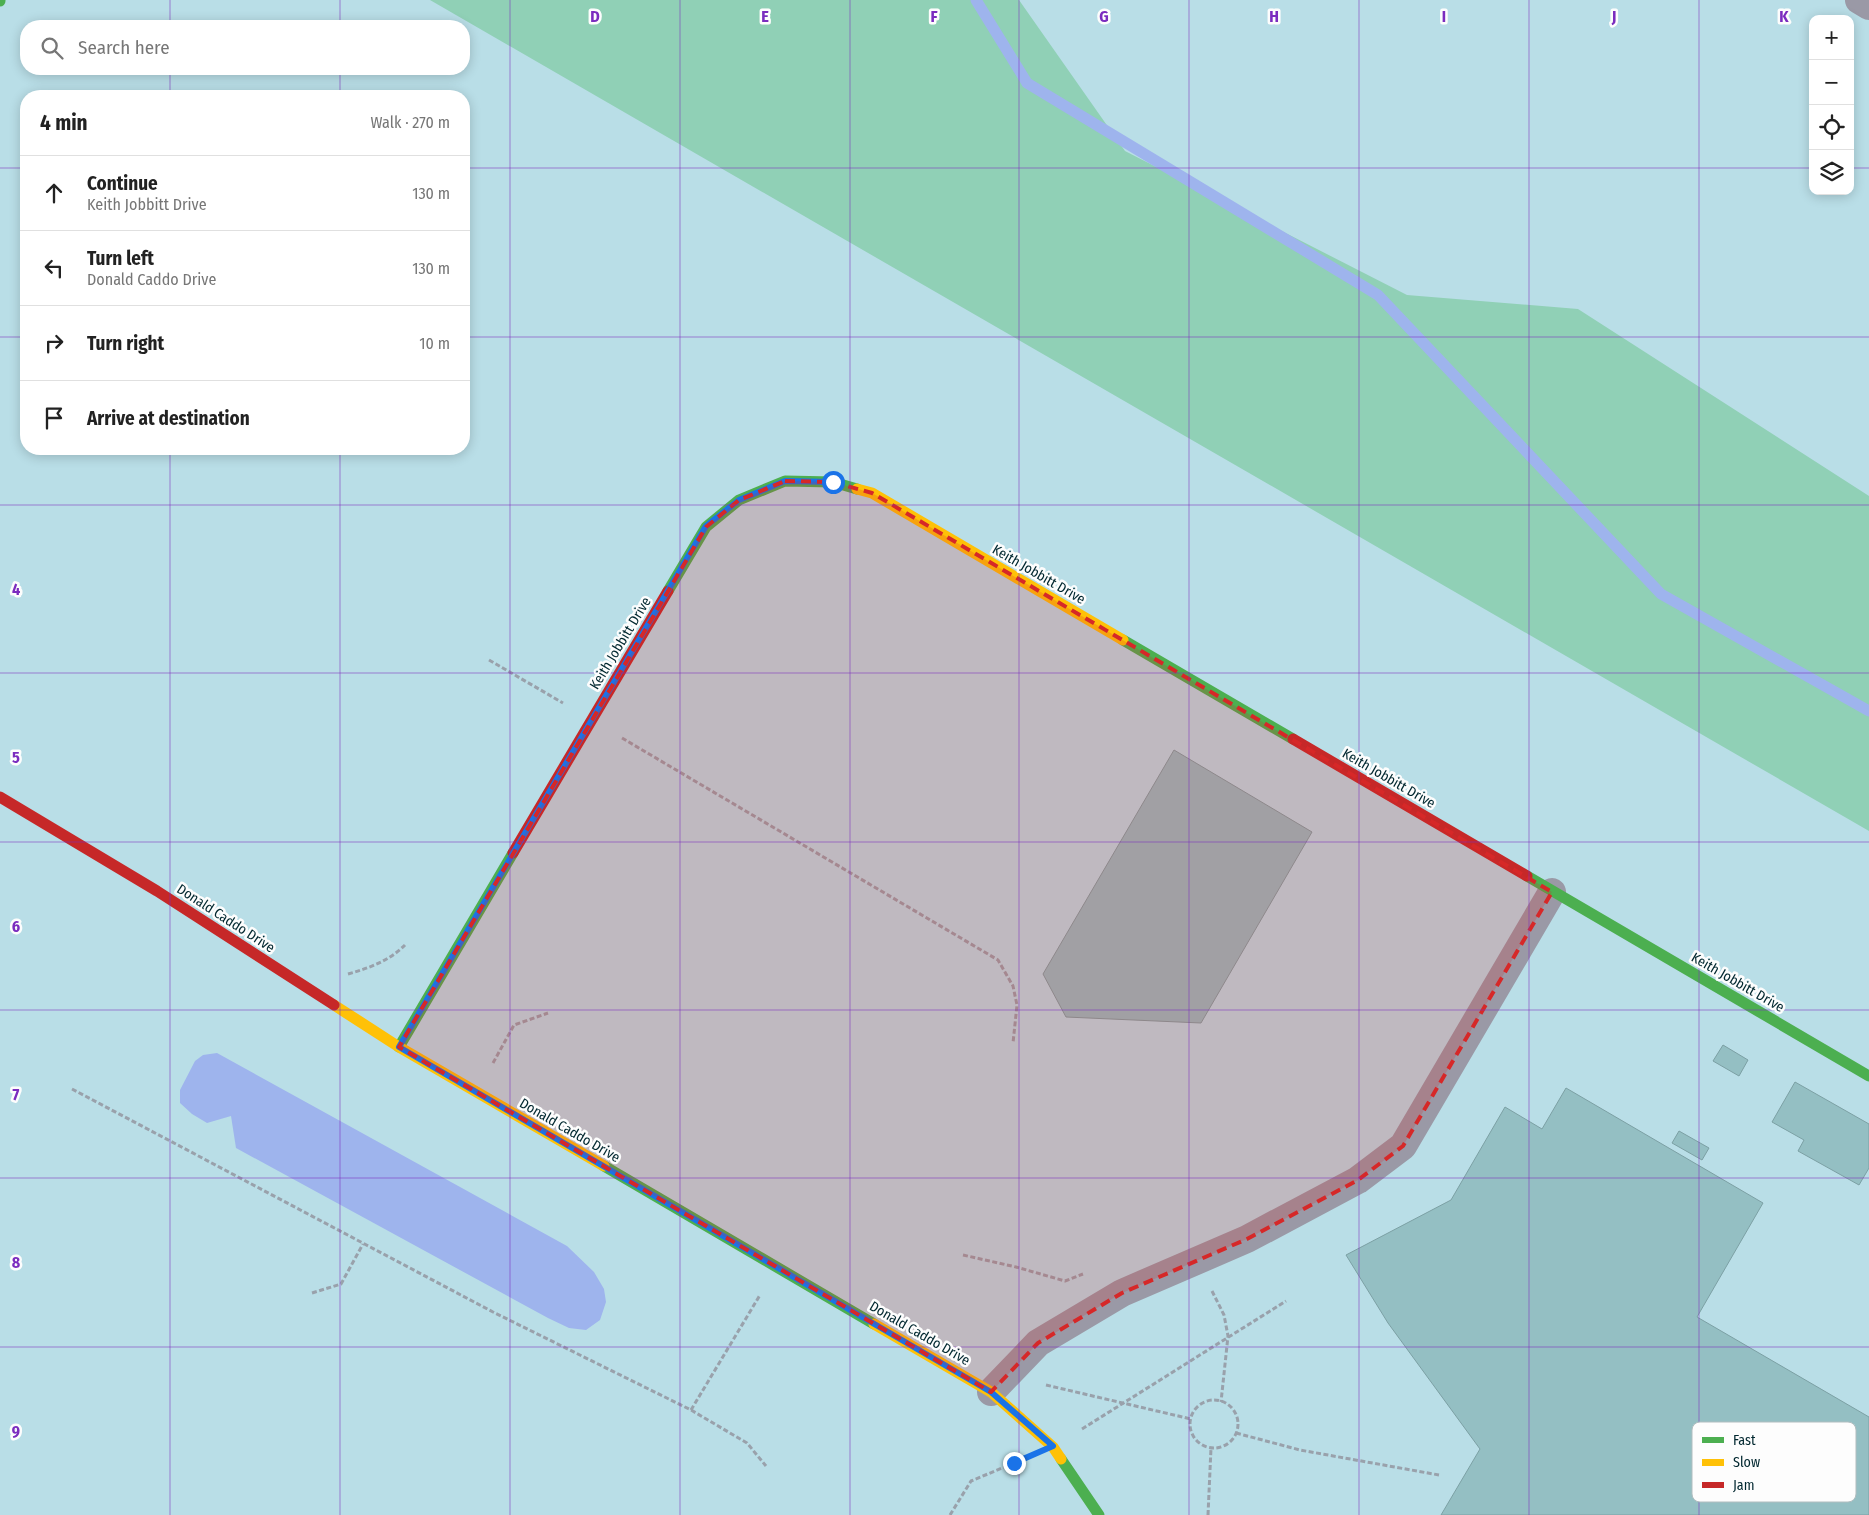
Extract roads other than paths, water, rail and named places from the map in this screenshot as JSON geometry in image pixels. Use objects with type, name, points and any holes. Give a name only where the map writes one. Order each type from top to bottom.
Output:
[{"type":"street","points":[[1859,0],[1869,6]]},
{"type":"street","name":"Keith Jobbitt Drive","points":[[399,1047],[706,526],[739,500],[785,481],[833,482],[872,493],[1869,1076]]},
{"type":"street","name":"Donald Caddo Drive","points":[[0,797],[157,891],[399,1047],[777,1267],[999,1384],[1053,1446],[1099,1515]]},
{"type":"street","points":[[999,1384],[1038,1343],[1122,1294],[1247,1239],[1358,1180],[1403,1146],[1552,892]]},
{"type":"water","points":[[217,1053],[567,1246],[594,1272],[604,1289],[606,1302],[600,1320],[586,1330],[569,1328],[236,1148],[231,1116],[207,1123],[192,1114],[180,1103],[180,1090],[195,1061],[203,1055]]},
{"type":"waterway","points":[[976,0],[1027,83],[1378,295],[1661,594],[1869,711]]}]
